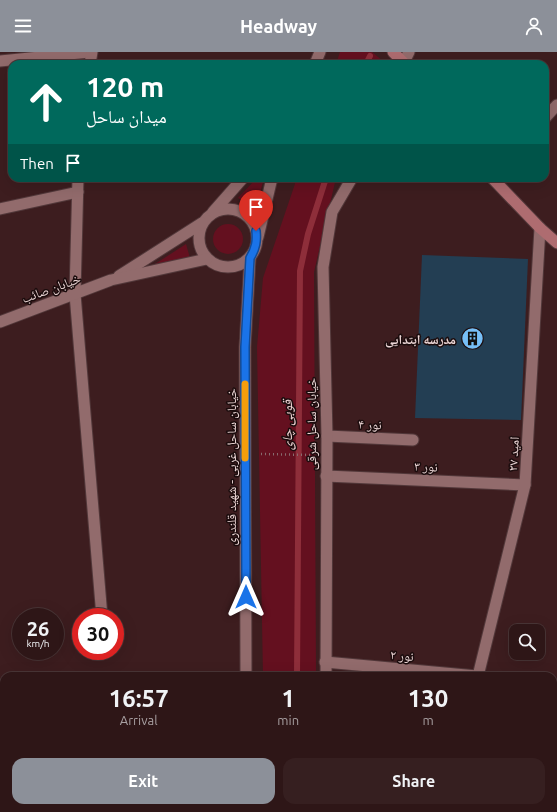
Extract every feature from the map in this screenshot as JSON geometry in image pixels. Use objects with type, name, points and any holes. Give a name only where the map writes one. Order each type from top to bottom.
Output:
[{"type":"main road","points":[[394,52],[405,60]]},
{"type":"main road","points":[[496,182],[540,228],[557,243]]},
{"type":"street","points":[[10,60],[91,52]]},
{"type":"street","points":[[549,114],[557,105]]},
{"type":"street","points":[[78,182],[75,294],[101,608]]},
{"type":"street","points":[[239,182],[213,212],[207,216],[199,230],[199,246],[202,253],[215,265],[234,267],[243,264],[250,258],[255,249],[271,182]]},
{"type":"street","name":"خیابان ساحل شرقی","points":[[326,672],[326,436],[323,267],[332,212],[350,182]]},
{"type":"street","points":[[0,209],[78,192]]},
{"type":"street","points":[[213,212],[231,208],[240,211],[253,222],[257,240]]},
{"type":"street","name":"خیابان صائب","points":[[111,280],[202,223]]},
{"type":"street","name":"امید ۲۷","points":[[478,672],[526,485],[540,228]]},
{"type":"street","name":"خیابان ساحل غربی - شهید قلندری","points":[[246,672],[245,347],[250,258]]},
{"type":"street","name":"خیابان صائب","points":[[0,322],[111,280],[207,259]]},
{"type":"street","name":"نور ۴","points":[[326,436],[413,440]]},
{"type":"street","name":"نور ۳","points":[[326,476],[526,485]]},
{"type":"street","name":"نور ۲","points":[[326,662],[434,672]]},
{"type":"path","points":[[245,454],[326,455]]},
{"type":"shaded area","points":[[340,52],[372,52],[382,60],[337,60]]},
{"type":"shaded area","points":[[253,182],[263,182],[256,208],[238,198]]},
{"type":"shaded area","points":[[296,182],[335,182],[314,272],[316,672],[263,672],[257,347],[263,278]]},
{"type":"shaded area","points":[[228,224],[239,228],[243,239],[239,250],[228,254],[217,250],[213,239],[217,228]]},
{"type":"shaded area","points":[[186,244],[190,258],[152,266]]},
{"type":"building","name":"مدرسه ابتدایی","points":[[422,255],[528,259],[521,420],[415,418]]},
{"type":"waterway","name":"قوبی چای","points":[[368,60],[370,56]]},
{"type":"waterway","name":"قوبی چای","points":[[297,672],[300,271],[308,234],[325,182]]},
{"type":"slow traffic","points":[[245,384],[245,458]]},
{"type":"place","name":"مدرسه ابتدایی","points":[[472,339]]},
{"type":"route","points":[[246,597],[245,347],[250,258],[255,249],[257,240],[256,231]]}]
